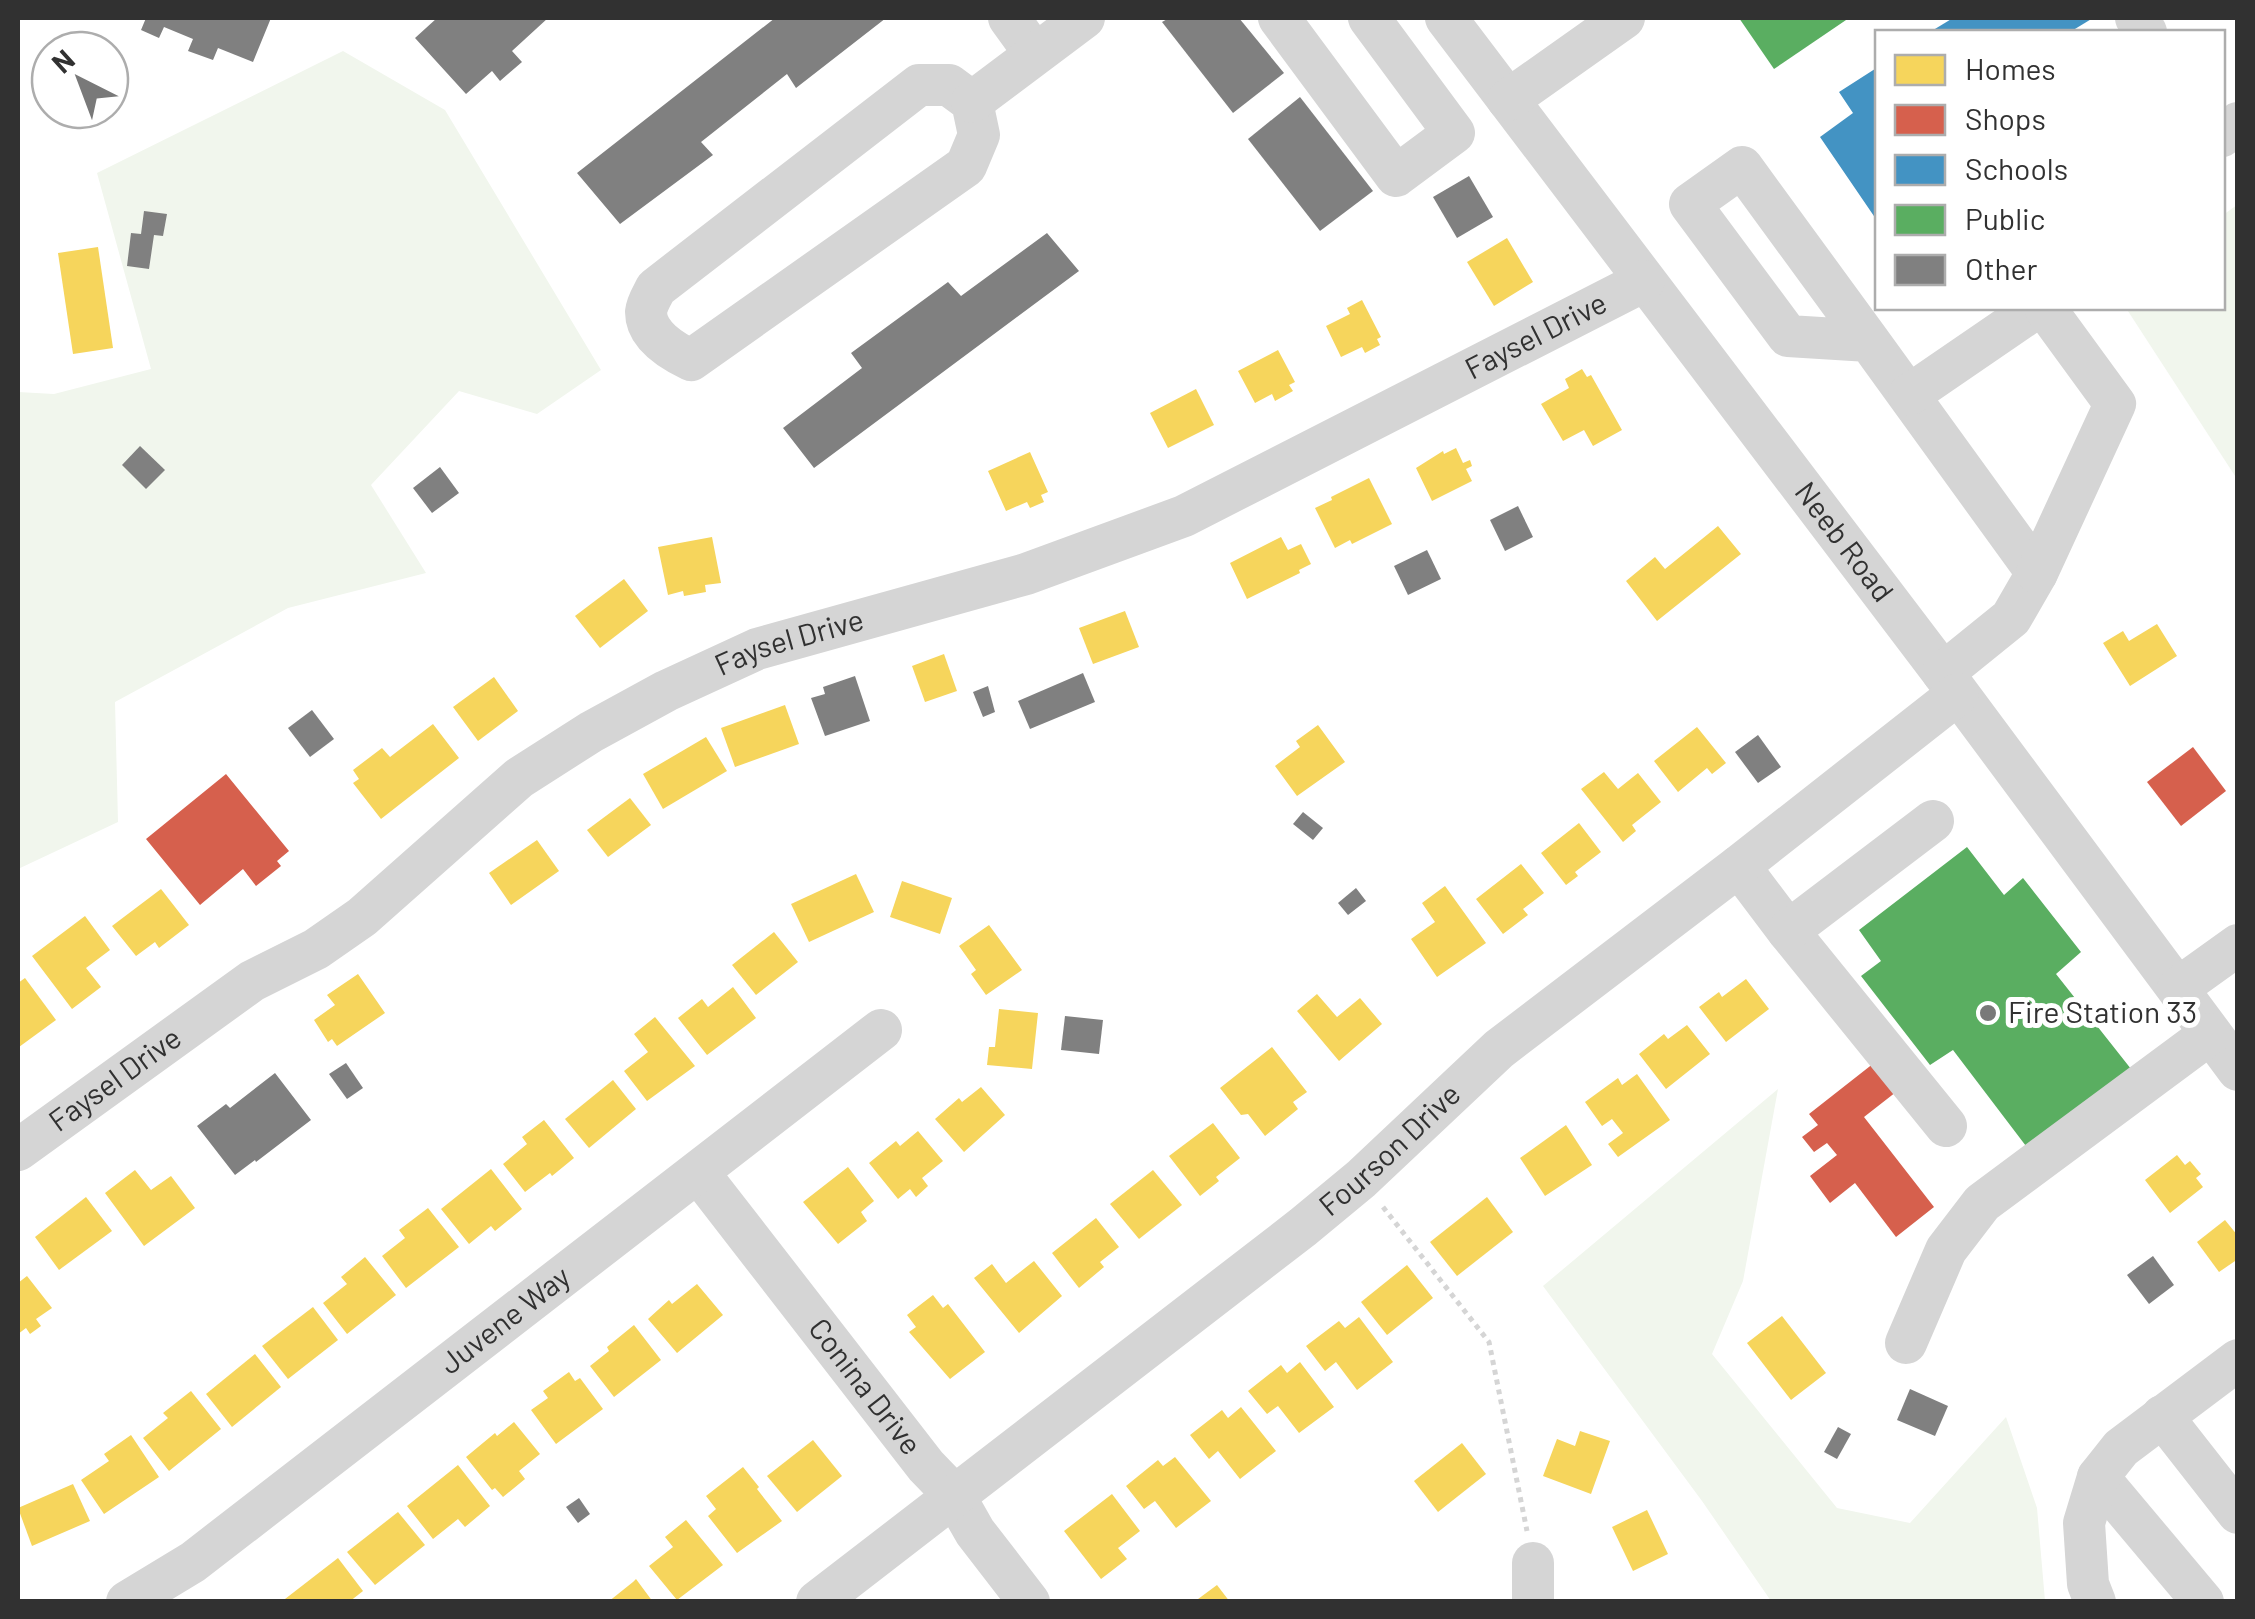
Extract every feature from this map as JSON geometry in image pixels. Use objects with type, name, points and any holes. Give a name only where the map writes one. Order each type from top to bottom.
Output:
[{"type":"street","points":[[1009,18],[1035,54]]},
{"type":"street","points":[[972,102],[1084,18]]},
{"type":"street","points":[[1279,18],[1396,176],[1454,133],[1369,18]]},
{"type":"street","points":[[1508,100],[1624,18]]},
{"type":"street","points":[[1412,75],[1454,28]]},
{"type":"street","name":"Neeb Road","points":[[1454,28],[2238,1070]]},
{"type":"street","points":[[949,84],[972,102],[979,135],[966,166],[690,360],[671,351],[649,326],[646,308],[656,288],[919,85],[949,84]]},
{"type":"street","name":"Faysel Drive","points":[[18,1150],[252,981],[316,949],[362,917],[519,778],[591,732],[757,649],[1026,574],[1184,516],[1644,281]]},
{"type":"street","points":[[1909,395],[2033,310]]},
{"type":"street","name":"Fourson Drive","points":[[818,1602],[1361,1179],[1499,1049],[1739,866],[1951,684],[2011,618],[2037,573],[2115,404],[2046,310]]},
{"type":"street","points":[[1869,341],[2037,573]]},
{"type":"street","points":[[1788,932],[1933,821]]},
{"type":"street","points":[[1739,866],[1946,1126]]},
{"type":"street","points":[[2178,988],[2238,945]]},
{"type":"street","name":"Juvene Way","points":[[127,1602],[193,1562],[881,1030]]},
{"type":"street","points":[[1906,1343],[1946,1250],[1982,1202],[2210,1034]]},
{"type":"street","name":"Conina Drive","points":[[698,1172],[926,1466],[954,1495],[976,1532],[1029,1602]]},
{"type":"street","points":[[2095,1602],[2088,1584],[2084,1522],[2098,1476],[2120,1448],[2235,1368]]},
{"type":"street","points":[[2162,1416],[2238,1513]]},
{"type":"street","points":[[2098,1476],[2203,1602]]},
{"type":"path","points":[[1361,1179],[1488,1342],[1533,1582]]},
{"type":"shaded area","points":[[343,51],[445,110],[601,370],[537,414],[459,391],[371,485],[426,573],[288,608],[115,702],[118,822],[18,869],[18,392],[54,394],[151,369],[97,173]]},
{"type":"shaded area","points":[[2237,205],[2237,479],[2127,310],[2225,310],[2225,214]]},
{"type":"shaded area","points":[[1778,1089],[1743,1281],[1712,1354],[1837,1508],[1910,1523],[2006,1417],[2037,1508],[2045,1601],[1771,1601],[1543,1286]]},
{"type":"building: Homes","points":[[1507,238],[1533,282],[1494,306],[1467,262]]},
{"type":"building: Homes","points":[[98,247],[113,348],[73,354],[58,253]]},
{"type":"building: Homes","points":[[1362,300],[1381,337],[1377,339],[1380,345],[1365,353],[1362,347],[1341,357],[1326,326],[1350,314],[1347,308]]},
{"type":"building: Homes","points":[[1278,350],[1295,382],[1289,385],[1293,391],[1275,401],[1272,394],[1255,403],[1238,371]]},
{"type":"building: Homes","points":[[1582,369],[1587,377],[1591,375],[1622,430],[1593,446],[1584,430],[1563,441],[1541,404],[1569,388],[1565,379]]},
{"type":"building: Homes","points":[[1196,389],[1214,425],[1168,448],[1150,413]]},
{"type":"building: Homes","points":[[1456,448],[1463,463],[1470,460],[1472,466],[1466,469],[1472,481],[1432,501],[1416,468],[1443,451],[1444,454]]},
{"type":"building: Homes","points":[[1030,452],[1048,492],[1041,495],[1044,502],[1030,508],[1027,502],[1006,511],[988,471]]},
{"type":"building: Homes","points":[[1369,478],[1392,524],[1335,548],[1315,508]]},
{"type":"building: Homes","points":[[1718,526],[1741,554],[1657,621],[1626,581],[1655,557],[1665,569]]},
{"type":"building: Homes","points":[[712,537],[721,583],[705,585],[706,592],[668,595],[658,547]]},
{"type":"building: Homes","points":[[1281,537],[1288,550],[1301,544],[1311,564],[1247,599],[1230,563]]},
{"type":"building: Homes","points":[[624,579],[648,611],[600,648],[575,616]]},
{"type":"building: Homes","points":[[1125,611],[1139,647],[1093,664],[1079,628]]},
{"type":"building: Homes","points":[[2157,624],[2177,656],[2130,686],[2103,643],[2123,631],[2129,641]]},
{"type":"building: Homes","points":[[944,654],[957,691],[925,702],[912,666]]},
{"type":"building: Homes","points":[[494,677],[518,711],[478,741],[453,707]]},
{"type":"building: Homes","points":[[785,705],[799,744],[735,767],[721,728]]},
{"type":"building: Homes","points":[[433,724],[459,758],[381,819],[353,783],[359,779],[353,770],[382,748],[390,757]]},
{"type":"building: Homes","points":[[1318,725],[1345,762],[1297,796],[1275,766],[1300,747],[1296,741]]},
{"type":"building: Homes","points":[[1697,727],[1726,763],[1712,774],[1707,768],[1678,792],[1654,761]]},
{"type":"building: Homes","points":[[706,737],[727,771],[663,809],[643,774]]},
{"type":"building: Homes","points":[[1604,772],[1618,789],[1638,773],[1661,802],[1632,825],[1636,831],[1623,842],[1581,789]]},
{"type":"building: Homes","points":[[630,798],[651,825],[608,857],[587,830]]},
{"type":"building: Homes","points":[[1579,823],[1601,852],[1575,872],[1578,876],[1566,885],[1541,853]]},
{"type":"building: Homes","points":[[537,840],[559,871],[511,905],[489,873]]},
{"type":"building: Homes","points":[[1521,864],[1544,893],[1523,909],[1528,915],[1503,934],[1476,899]]},
{"type":"building: Homes","points":[[856,874],[874,912],[809,942],[791,904]]},
{"type":"building: Homes","points":[[902,881],[952,898],[940,934],[890,917]]},
{"type":"building: Homes","points":[[1445,886],[1486,943],[1437,977],[1411,939],[1435,922],[1422,903]]},
{"type":"building: Homes","points":[[161,889],[189,925],[159,948],[155,942],[136,956],[112,926]]},
{"type":"building: Homes","points":[[85,916],[110,950],[86,968],[101,987],[72,1009],[32,956]]},
{"type":"building: Homes","points":[[989,925],[1022,970],[986,995],[971,974],[976,970],[959,946]]},
{"type":"building: Homes","points":[[774,932],[798,962],[756,995],[732,965]]},
{"type":"building: Homes","points":[[358,974],[385,1013],[337,1046],[332,1039],[328,1042],[314,1020],[335,1005],[327,995]]},
{"type":"building: Homes","points":[[25,978],[56,1020],[19,1047],[18,983]]},
{"type":"building: Homes","points":[[1746,979],[1769,1009],[1726,1042],[1699,1007],[1719,992],[1722,997]]},
{"type":"building: Homes","points":[[733,987],[756,1018],[707,1055],[678,1018],[702,999],[708,1007]]},
{"type":"building: Homes","points":[[1317,994],[1337,1017],[1360,998],[1382,1024],[1339,1061],[1297,1011]]},
{"type":"building: Homes","points":[[999,1009],[1038,1013],[1032,1069],[987,1065],[989,1047],[995,1047]]},
{"type":"building: Homes","points":[[655,1017],[695,1066],[647,1101],[624,1071],[648,1052],[634,1034]]},
{"type":"building: Homes","points":[[1687,1025],[1710,1054],[1666,1089],[1639,1054],[1664,1034],[1668,1039]]},
{"type":"building: Homes","points":[[1272,1047],[1307,1092],[1293,1102],[1298,1109],[1265,1136],[1248,1114],[1241,1115],[1220,1088]]},
{"type":"building: Homes","points":[[1637,1074],[1670,1120],[1618,1157],[1608,1144],[1623,1133],[1612,1119],[1602,1126],[1585,1102],[1618,1078],[1622,1085]]},
{"type":"building: Homes","points":[[613,1080],[636,1109],[589,1148],[565,1119]]},
{"type":"building: Homes","points":[[981,1087],[1005,1115],[964,1152],[935,1119],[959,1098],[962,1102]]},
{"type":"building: Homes","points":[[544,1120],[574,1158],[525,1192],[503,1164],[527,1144],[522,1137]]},
{"type":"building: Homes","points":[[1213,1123],[1240,1158],[1200,1196],[1169,1156]]},
{"type":"building: Homes","points":[[1566,1125],[1592,1165],[1545,1196],[1520,1158]]},
{"type":"building: Homes","points":[[918,1131],[943,1161],[922,1178],[928,1186],[916,1197],[910,1189],[898,1199],[869,1163],[896,1141],[900,1146]]},
{"type":"building: Homes","points":[[2177,1155],[2185,1165],[2190,1161],[2201,1174],[2196,1178],[2203,1187],[2170,1213],[2145,1180]]},
{"type":"building: Homes","points":[[848,1167],[874,1201],[861,1212],[867,1221],[838,1244],[803,1202]]},
{"type":"building: Homes","points":[[491,1169],[522,1209],[495,1231],[491,1226],[469,1244],[441,1209]]},
{"type":"building: Homes","points":[[135,1170],[151,1190],[171,1176],[195,1208],[144,1246],[105,1193]]},
{"type":"building: Homes","points":[[1153,1170],[1182,1205],[1139,1239],[1110,1204]]},
{"type":"building: Homes","points":[[86,1197],[112,1231],[59,1270],[35,1237]]},
{"type":"building: Homes","points":[[1487,1197],[1513,1232],[1457,1276],[1430,1242]]},
{"type":"building: Homes","points":[[428,1208],[459,1247],[406,1288],[382,1256],[405,1238],[399,1230]]},
{"type":"building: Homes","points":[[1096,1218],[1119,1247],[1100,1262],[1104,1267],[1079,1288],[1052,1253]]},
{"type":"building: Homes","points":[[2225,1220],[2238,1236],[2238,1259],[2219,1272],[2197,1242]]},
{"type":"building: Homes","points":[[365,1257],[396,1295],[347,1334],[323,1303],[347,1284],[341,1277]]},
{"type":"building: Homes","points":[[1034,1261],[1062,1296],[1019,1333],[974,1278],[992,1264],[1006,1283]]},
{"type":"building: Homes","points":[[1407,1265],[1433,1298],[1387,1335],[1361,1302]]},
{"type":"building: Homes","points":[[27,1276],[52,1308],[36,1319],[41,1326],[30,1334],[26,1328],[18,1334],[18,1283]]},
{"type":"building: Homes","points":[[697,1284],[723,1315],[677,1353],[648,1319],[669,1300],[672,1304]]},
{"type":"building: Homes","points":[[933,1295],[943,1308],[948,1304],[985,1352],[950,1379],[909,1332],[916,1327],[907,1315]]},
{"type":"building: Homes","points":[[313,1307],[338,1340],[288,1379],[262,1346]]},
{"type":"building: Homes","points":[[1782,1316],[1826,1373],[1791,1400],[1747,1343]]},
{"type":"building: Homes","points":[[1359,1317],[1393,1362],[1357,1390],[1336,1362],[1325,1371],[1306,1346],[1339,1321],[1345,1328]]},
{"type":"building: Homes","points":[[634,1325],[661,1360],[614,1397],[590,1366]]},
{"type":"building: Homes","points":[[255,1354],[281,1387],[232,1427],[206,1394]]},
{"type":"building: Homes","points":[[1300,1362],[1334,1407],[1299,1433],[1278,1406],[1267,1414],[1248,1391],[1281,1365],[1287,1373]]},
{"type":"building: Homes","points":[[569,1372],[575,1381],[580,1378],[603,1409],[556,1444],[531,1410],[548,1398],[543,1391]]},
{"type":"building: Homes","points":[[191,1391],[221,1429],[169,1471],[143,1438],[168,1418],[163,1413]]},
{"type":"building: Homes","points":[[1241,1407],[1276,1451],[1240,1479],[1218,1451],[1209,1459],[1190,1435],[1222,1410],[1228,1418]]},
{"type":"building: Homes","points":[[514,1422],[540,1454],[519,1471],[525,1479],[503,1497],[495,1488],[492,1490],[466,1457]]},
{"type":"building: Homes","points":[[1580,1431],[1610,1441],[1591,1494],[1543,1476],[1557,1439],[1575,1446]]},
{"type":"building: Homes","points":[[131,1435],[159,1477],[104,1514],[81,1480],[109,1461],[104,1454]]},
{"type":"building: Homes","points":[[813,1440],[842,1476],[797,1512],[767,1476]]},
{"type":"building: Homes","points":[[1462,1443],[1486,1474],[1438,1512],[1414,1481]]},
{"type":"building: Homes","points":[[1175,1457],[1211,1501],[1176,1528],[1155,1501],[1144,1509],[1126,1486],[1158,1460],[1163,1466]]},
{"type":"building: Homes","points":[[458,1465],[490,1506],[465,1527],[458,1519],[433,1539],[407,1506]]},
{"type":"building: Homes","points":[[743,1467],[782,1521],[737,1553],[708,1516],[716,1509],[706,1496]]},
{"type":"building: Homes","points":[[73,1484],[90,1521],[32,1546],[18,1508]]},
{"type":"building: Homes","points":[[1112,1494],[1140,1531],[1118,1548],[1127,1559],[1101,1579],[1064,1531]]},
{"type":"building: Homes","points":[[1647,1510],[1668,1554],[1633,1571],[1612,1527]]},
{"type":"building: Homes","points":[[398,1512],[425,1545],[375,1585],[347,1552]]},
{"type":"building: Homes","points":[[686,1520],[723,1565],[677,1600],[649,1566],[673,1547],[665,1537]]},
{"type":"building: Homes","points":[[338,1558],[363,1591],[349,1602],[286,1602],[285,1599]]},
{"type":"building: Homes","points":[[636,1579],[653,1602],[608,1602],[633,1582]]},
{"type":"building: Homes","points":[[1217,1585],[1230,1602],[1194,1602]]},
{"type":"building: Shops","points":[[2193,747],[2226,791],[2181,826],[2147,782]]},
{"type":"building: Shops","points":[[226,774],[289,851],[277,861],[281,866],[256,886],[243,869],[200,905],[146,839]]},
{"type":"building: Shops","points":[[1874,1063],[1896,1092],[1864,1117],[1934,1207],[1896,1237],[1855,1183],[1830,1203],[1810,1176],[1837,1155],[1827,1143],[1814,1152],[1802,1137],[1818,1125],[1809,1114]]},
{"type":"building: Schools","points":[[1953,18],[2093,18],[2073,30],[1933,30]]},
{"type":"building: Schools","points":[[1875,69],[1875,218],[1820,137],[1853,113],[1839,92]]},
{"type":"building: Public","points":[[1739,18],[1849,18],[1774,69]]},
{"type":"building: Public","name":"Fire Station 33","points":[[1967,847],[2004,895],[2023,878],[2081,952],[2056,974],[2135,1074],[2029,1150],[1953,1050],[1930,1065],[1861,976],[1881,961],[1859,930]]},
{"type":"building: Other","points":[[146,18],[271,18],[253,62],[218,48],[213,60],[188,51],[193,39],[164,27],[159,38],[141,30]]},
{"type":"building: Other","points":[[437,18],[548,18],[512,51],[522,62],[500,81],[492,71],[466,94],[415,38]]},
{"type":"building: Other","points":[[775,18],[886,18],[796,88],[787,74],[701,142],[713,155],[620,224],[577,173]]},
{"type":"building: Other","points":[[1169,18],[1239,18],[1284,73],[1233,113],[1162,22]]},
{"type":"building: Other","points":[[1300,97],[1373,191],[1320,231],[1248,139]]},
{"type":"building: Other","points":[[1469,176],[1493,217],[1457,238],[1433,197]]},
{"type":"building: Other","points":[[144,211],[167,214],[163,236],[154,235],[149,269],[127,266],[131,233],[141,234]]},
{"type":"building: Other","points":[[1047,233],[1079,271],[814,468],[783,428],[862,368],[851,353],[948,282],[961,296]]},
{"type":"building: Other","points":[[140,446],[165,470],[146,489],[122,465]]},
{"type":"building: Other","points":[[440,467],[459,493],[432,513],[413,488]]},
{"type":"building: Other","points":[[1518,506],[1533,537],[1505,551],[1490,520]]},
{"type":"building: Other","points":[[1427,550],[1441,579],[1408,595],[1394,566]]},
{"type":"building: Other","points":[[1083,673],[1095,702],[1030,729],[1018,701]]},
{"type":"building: Other","points":[[855,676],[870,721],[825,736],[811,698],[825,694],[823,687]]},
{"type":"building: Other","points":[[988,686],[995,712],[983,717],[973,692]]},
{"type":"building: Other","points":[[312,710],[334,739],[310,757],[288,728]]},
{"type":"building: Other","points":[[1758,735],[1781,767],[1758,783],[1735,752]]},
{"type":"building: Other","points":[[1303,812],[1323,828],[1313,840],[1293,824]]},
{"type":"building: Other","points":[[1356,888],[1366,901],[1348,915],[1338,903]]},
{"type":"building: Other","points":[[1065,1016],[1103,1020],[1099,1054],[1061,1050]]},
{"type":"building: Other","points":[[346,1063],[363,1088],[347,1099],[329,1074]]},
{"type":"building: Other","points":[[275,1073],[311,1120],[235,1175],[197,1126],[226,1104],[230,1108]]},
{"type":"building: Other","points":[[2153,1256],[2174,1285],[2149,1304],[2127,1275]]},
{"type":"building: Other","points":[[1910,1389],[1948,1406],[1935,1436],[1897,1420]]},
{"type":"building: Other","points":[[1838,1427],[1851,1434],[1837,1459],[1824,1452]]},
{"type":"building: Other","points":[[579,1498],[590,1514],[578,1523],[566,1507]]},
{"type":"place","name":"Fire Station 33","points":[[1988,1013]]}]
